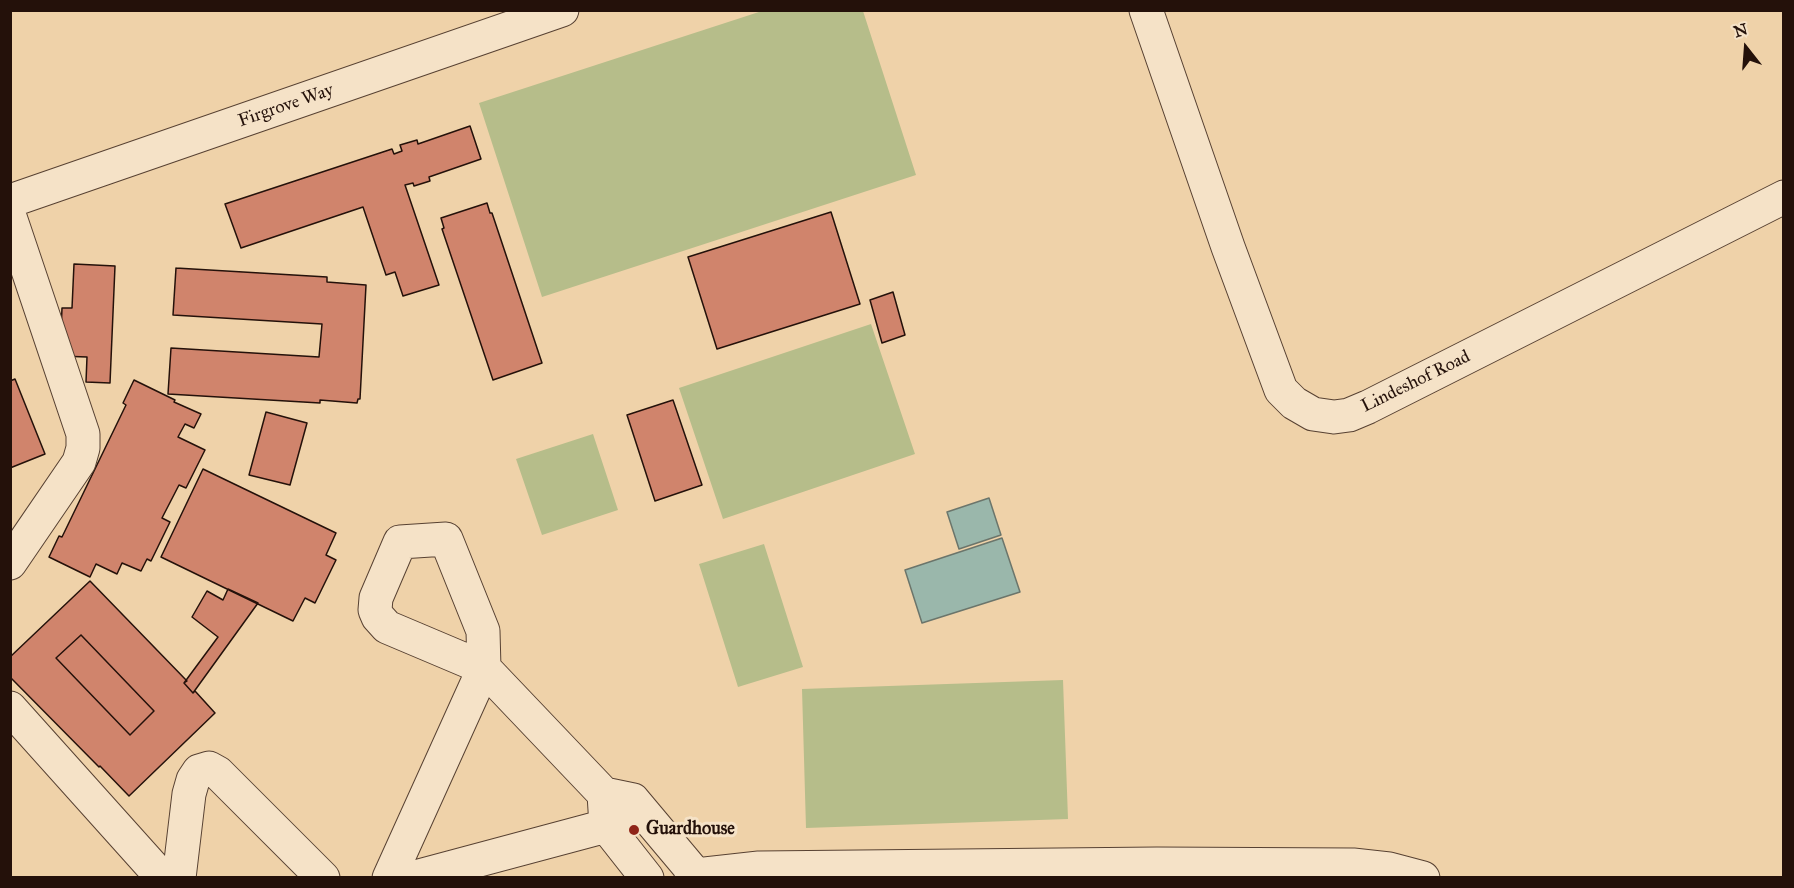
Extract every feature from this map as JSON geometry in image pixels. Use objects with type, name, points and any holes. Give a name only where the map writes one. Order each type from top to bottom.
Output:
[{"type":"street","name":"Firgrove Way","points":[[10,201],[562,10]]},
{"type":"street","name":"Lindeshof Road","points":[[1146,10],[1228,247],[1281,390],[1294,403],[1313,414],[1334,417],[1349,415],[1368,407],[1784,197]]},
{"type":"street","points":[[10,216],[83,434],[79,462],[10,563]]},
{"type":"street","points":[[389,878],[484,668],[619,797],[694,876],[759,868],[815,873],[1157,864],[1319,871],[1353,865],[1389,869],[1423,878]]},
{"type":"street","points":[[10,708],[165,878]]},
{"type":"street","points":[[179,878],[189,794],[193,780],[199,771],[209,768],[218,772],[323,878]]},
{"type":"street","points":[[606,826],[619,797]]},
{"type":"street","points":[[412,878],[606,826]]},
{"type":"street","points":[[606,826],[647,878]]},
{"type":"green space","points":[[762,11],[863,11],[916,175],[542,297],[479,103]]},
{"type":"green space","points":[[871,324],[915,454],[723,519],[679,388]]},
{"type":"green space","points":[[593,434],[618,510],[542,535],[516,459]]},
{"type":"green space","points":[[764,544],[803,667],[738,687],[699,564]]},
{"type":"green space","points":[[1063,680],[1068,819],[806,828],[802,689]]},
{"type":"shaded area","points":[[989,498],[1001,535],[959,549],[947,512]]},
{"type":"shaded area","points":[[1002,538],[1020,592],[922,623],[905,570]]},
{"type":"building","points":[[470,126],[481,159],[429,177],[430,181],[414,186],[413,183],[405,185],[439,285],[403,296],[395,272],[386,275],[363,207],[241,248],[225,204],[392,149],[394,154],[402,151],[400,145],[417,140],[418,144]]},
{"type":"building","points":[[487,203],[542,363],[493,380],[442,229],[444,228],[441,218]]},
{"type":"building","points":[[831,212],[860,304],[717,349],[688,257]]},
{"type":"building","points":[[74,264],[115,266],[110,383],[86,382],[87,357],[60,356],[62,308],[72,308]]},
{"type":"building","points":[[176,268],[327,277],[327,282],[366,285],[360,399],[357,403],[320,400],[320,403],[168,394],[171,348],[319,357],[322,324],[173,315]]},
{"type":"building","points":[[893,292],[905,335],[882,343],[870,300]]},
{"type":"building","points":[[15,379],[45,454],[10,468],[10,381]]},
{"type":"building","points":[[134,380],[201,414],[194,428],[185,424],[178,437],[205,450],[186,488],[179,485],[162,518],[170,522],[151,561],[147,559],[141,571],[122,563],[117,574],[96,564],[90,577],[49,557],[59,536],[62,537],[126,405],[123,403]]},
{"type":"building","points":[[673,400],[702,485],[655,501],[627,415]]},
{"type":"building","points":[[266,412],[307,423],[290,485],[249,475]]},
{"type":"building","points":[[203,469],[336,533],[326,555],[336,560],[315,603],[305,598],[293,621],[161,557]]},
{"type":"building","points":[[90,581],[187,681],[184,683],[193,693],[195,691],[215,713],[129,796],[10,677],[10,657]],"holes":[[[81,635],[154,711],[130,735],[56,658]]]},
{"type":"building","points":[[228,589],[258,603],[193,693],[184,683],[218,637],[192,617],[207,591],[223,600]]},
{"type":"building","points":[[81,635],[154,711],[130,735],[56,658]]},
{"type":"place","name":"Guardhouse","points":[[634,830]]}]
